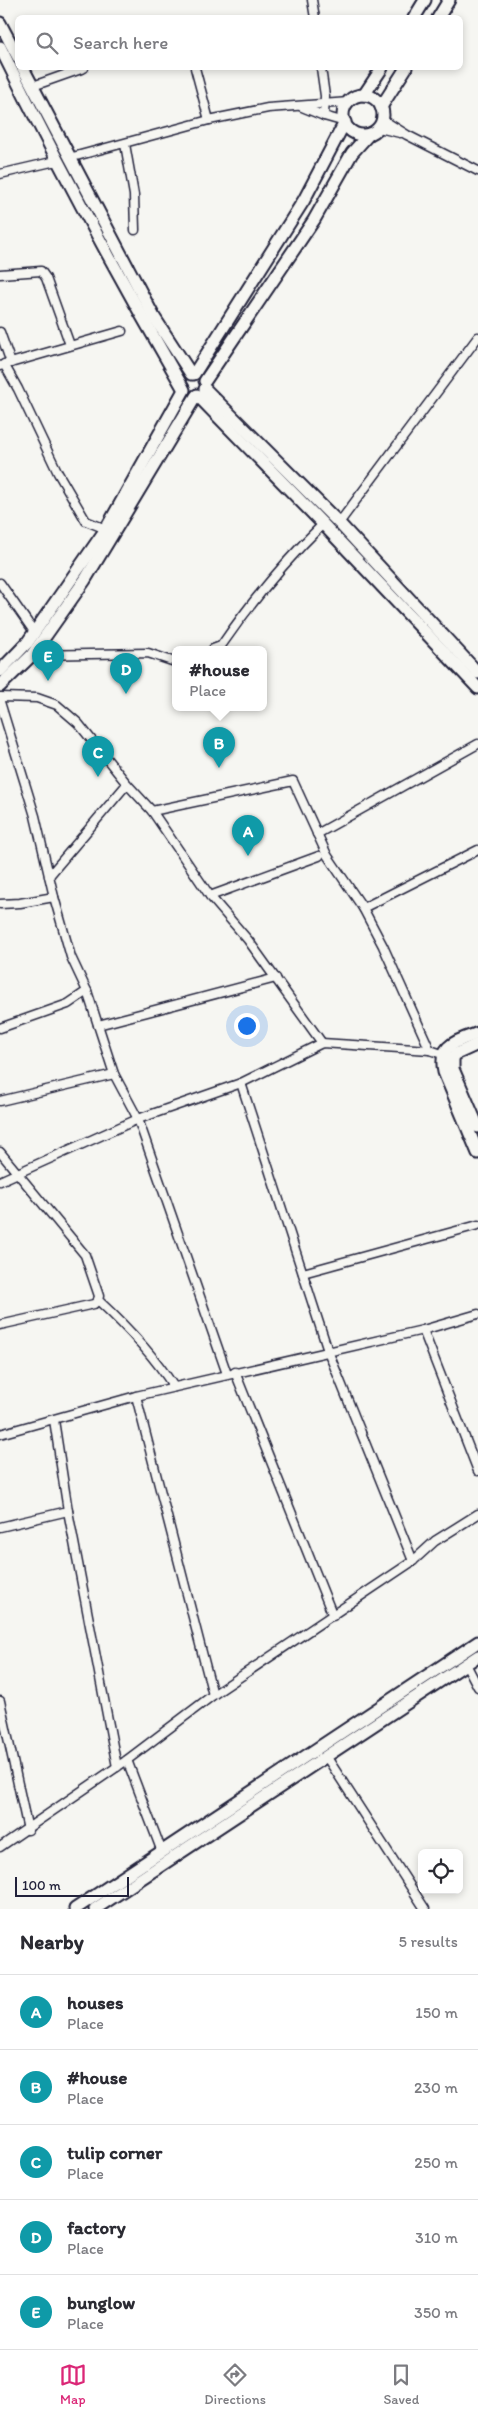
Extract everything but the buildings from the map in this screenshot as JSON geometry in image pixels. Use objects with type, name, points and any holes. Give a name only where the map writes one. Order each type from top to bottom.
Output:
[{"type":"main road","points":[[416,15],[424,0]]},
{"type":"main road","points":[[440,15],[448,0]]},
{"type":"main road","points":[[0,24],[15,52]]},
{"type":"main road","points":[[0,47],[56,161],[144,321],[184,389],[191,396],[201,390]]},
{"type":"main road","points":[[24,70],[154,317],[192,374],[200,376],[201,390],[323,524],[478,688]]},
{"type":"main road","points":[[364,96],[381,70]]},
{"type":"main road","points":[[0,686],[32,655],[85,580],[201,390],[314,220],[352,153],[377,127],[382,107],[405,70]]},
{"type":"main road","points":[[0,671],[35,633],[106,529],[184,389],[184,379],[192,374],[304,200],[345,122],[345,109],[349,102],[356,97],[364,96],[375,99],[382,107]]},
{"type":"main road","points":[[345,122],[356,133],[377,127]]},
{"type":"main road","points":[[201,390],[339,523],[478,673]]},
{"type":"main road","points":[[478,1033],[450,1046],[444,1072],[478,1153]]},
{"type":"main road","points":[[448,1056],[478,1044]]},
{"type":"main road","points":[[448,1056],[478,1127]]},
{"type":"main road","points":[[75,1909],[478,1642]]},
{"type":"main road","points":[[95,1909],[478,1656]]},
{"type":"street","points":[[312,0],[314,15]]},
{"type":"street","points":[[33,86],[78,70]]},
{"type":"street","points":[[196,70],[209,120]]},
{"type":"street","points":[[321,70],[324,116]]},
{"type":"street","points":[[70,158],[209,120],[268,108],[302,107],[324,102],[349,102]]},
{"type":"street","points":[[302,107],[345,122]]},
{"type":"street","points":[[377,127],[407,135],[478,171]]},
{"type":"street","points":[[125,144],[134,194],[135,230]]},
{"type":"street","points":[[0,174],[56,161]]},
{"type":"street","points":[[0,274],[41,271],[46,278],[70,345]]},
{"type":"street","points":[[5,364],[122,330]]},
{"type":"street","points":[[0,332],[5,364],[58,473],[86,521],[106,529]]},
{"type":"street","points":[[339,523],[478,337]]},
{"type":"street","points":[[221,646],[252,601],[292,554],[323,524]]},
{"type":"street","points":[[0,583],[35,633]]},
{"type":"street","points":[[32,655],[148,653],[172,661]]},
{"type":"street","points":[[0,697],[37,698],[57,705],[78,723],[127,784],[152,811],[210,896],[248,940],[322,1043]]},
{"type":"street","points":[[0,702],[35,816],[54,897],[71,957],[87,991],[114,1074],[138,1119],[227,1374]]},
{"type":"street","points":[[317,834],[478,744]]},
{"type":"street","points":[[152,811],[290,780],[296,784],[327,855],[363,908],[395,972],[430,1050]]},
{"type":"street","points":[[49,876],[127,784]]},
{"type":"street","points":[[363,908],[478,850]]},
{"type":"street","points":[[210,896],[319,856]]},
{"type":"street","points":[[0,904],[20,903],[54,897]]},
{"type":"street","points":[[98,1025],[276,978]]},
{"type":"street","points":[[0,1028],[68,1004],[87,991]]},
{"type":"street","points":[[0,1181],[138,1119],[241,1084],[322,1043],[430,1050],[448,1056]]},
{"type":"street","points":[[0,1100],[114,1074]]},
{"type":"street","points":[[241,1084],[328,1351],[413,1561]]},
{"type":"street","points":[[0,1152],[86,1255],[99,1296],[94,1304],[0,1325]]},
{"type":"street","points":[[303,1274],[478,1225]]},
{"type":"street","points":[[98,1300],[131,1332],[163,1369],[174,1387]]},
{"type":"street","points":[[0,1434],[136,1396],[423,1330],[478,1314]]},
{"type":"street","points":[[423,1330],[478,1471]]},
{"type":"street","points":[[235,1372],[333,1616]]},
{"type":"street","points":[[136,1396],[213,1695]]},
{"type":"street","points":[[54,1420],[68,1511],[117,1767]]},
{"type":"street","points":[[0,1527],[68,1511]]},
{"type":"street","points":[[0,1847],[28,1830],[127,1760],[213,1695],[333,1616],[413,1561],[435,1541],[478,1514]]},
{"type":"street","points":[[466,1664],[478,1687]]},
{"type":"street","points":[[0,1701],[28,1830]]},
{"type":"street","points":[[326,1756],[425,1909]]},
{"type":"street","points":[[127,1760],[162,1852]]},
{"type":"place","name":"bunglow","points":[[48,681]]},
{"type":"place","name":"factory","points":[[126,694]]},
{"type":"place","name":"#house","points":[[219,768]]},
{"type":"place","name":"tulip corner","points":[[98,777]]},
{"type":"place","name":"houses","points":[[248,856]]}]
